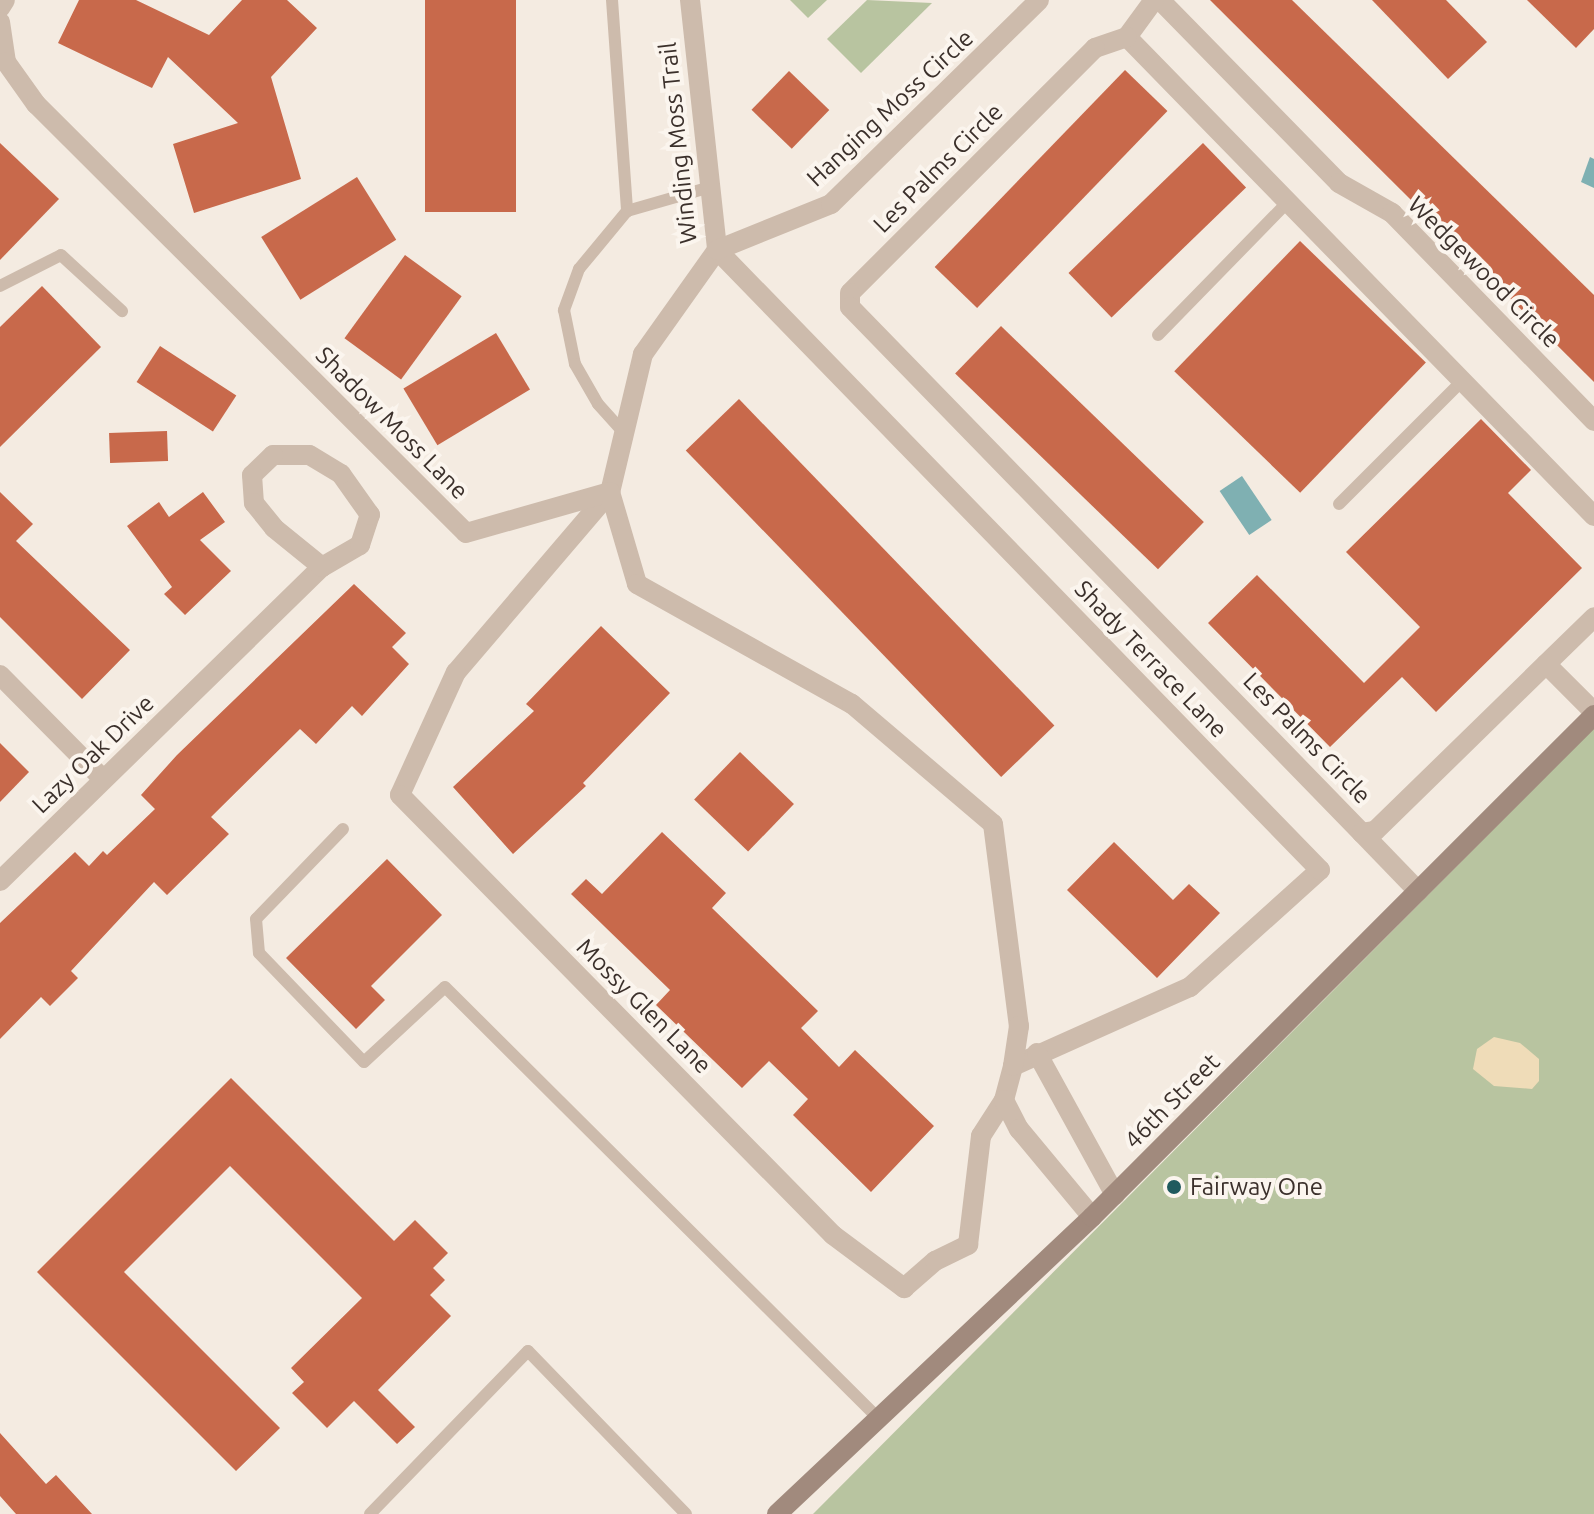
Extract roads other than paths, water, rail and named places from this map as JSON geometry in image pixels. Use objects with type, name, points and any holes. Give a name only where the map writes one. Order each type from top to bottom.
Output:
[{"type":"street","points":[[0,8],[5,0]]},
{"type":"street","name":"Winding Moss Trail","points":[[610,492],[643,354],[717,250],[690,0]]},
{"type":"street","name":"Hanging Moss Circle","points":[[717,250],[831,204],[1039,0]]},
{"type":"street","name":"Wedgewood Circle","points":[[1127,37],[1157,0],[1339,183],[1392,213],[1594,421]]},
{"type":"street","name":"Shadow Moss Lane","points":[[0,22],[6,62],[36,104],[466,533],[610,492]]},
{"type":"street","points":[[1127,37],[1594,516]]},
{"type":"street","name":"Les Palms Circle","points":[[1127,37],[1095,48],[850,293],[850,307],[1418,891]]},
{"type":"street","name":"Shady Terrace Lane","points":[[717,250],[1320,870],[1190,987],[1044,1050]]},
{"type":"street","points":[[273,455],[309,455],[320,461],[341,474],[370,515],[360,545],[322,567],[274,528],[254,503],[252,475],[273,455]]},
{"type":"street","points":[[610,492],[637,584],[852,704],[993,824],[1019,1026],[1013,1066]]},
{"type":"street","name":"Mossy Glen Lane","points":[[610,492],[456,672],[400,795],[833,1235],[904,1288],[935,1261],[968,1245],[981,1136],[1004,1100],[1013,1066]]},
{"type":"street","name":"Lazy Oak Drive","points":[[0,881],[224,666],[322,567]]},
{"type":"street","name":"Les Palms Circle","points":[[1362,833],[1375,831],[1594,617]]},
{"type":"street","points":[[1546,664],[1594,713]]},
{"type":"street","points":[[0,675],[103,779]]},
{"type":"street","name":"46th Street","points":[[777,1514],[1115,1195],[1594,713]]},
{"type":"street","points":[[1013,1066],[1044,1050],[1115,1195]]},
{"type":"street","points":[[1004,1100],[1019,1129],[1092,1217]]},
{"type":"lane","points":[[612,0],[627,211]]},
{"type":"lane","points":[[624,433],[598,404],[575,364],[564,310],[579,269],[627,211],[710,187]]},
{"type":"lane","points":[[1158,335],[1288,202]]},
{"type":"lane","points":[[0,286],[61,255],[122,311]]},
{"type":"lane","points":[[1339,504],[1462,381]]},
{"type":"lane","points":[[343,829],[256,919],[259,953],[364,1062],[445,987],[879,1419]]},
{"type":"lane","points":[[370,1514],[528,1351],[686,1514]]},
{"type":"water","points":[[1590,157],[1594,159],[1594,188],[1581,182]]},
{"type":"water","points":[[1242,476],[1272,520],[1249,535],[1220,491]]},
{"type":"place","name":"Fairway One","points":[[1174,1187]]}]
